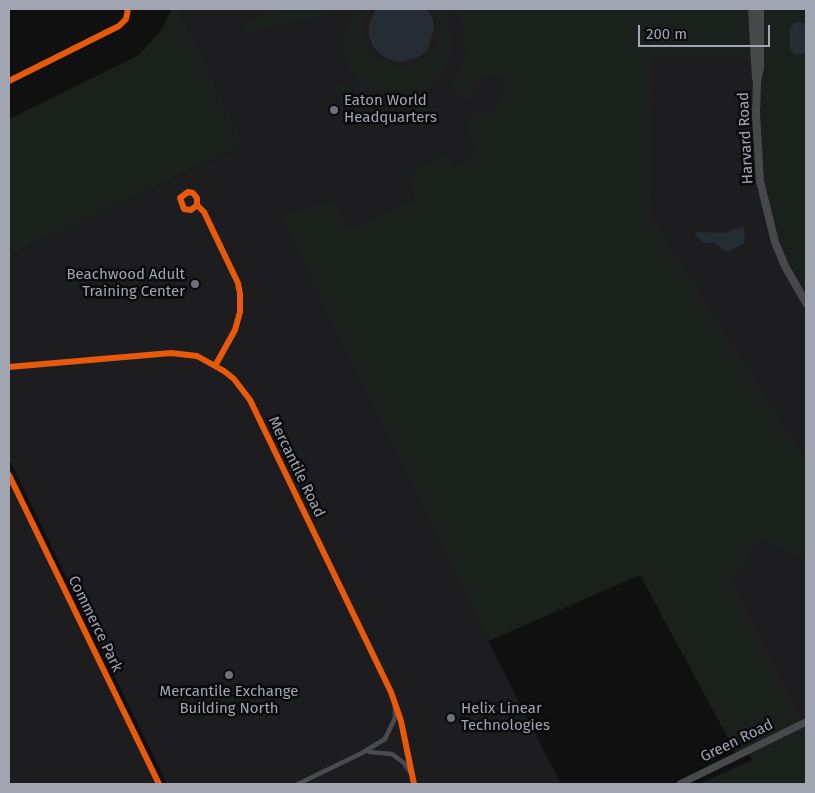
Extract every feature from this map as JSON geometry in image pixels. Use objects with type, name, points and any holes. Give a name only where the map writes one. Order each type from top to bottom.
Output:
[{"type":"main road","name":"Harvard Road","points":[[752,9],[754,69],[757,82]]},
{"type":"main road","name":"Harvard Road","points":[[760,9],[757,151],[766,211],[785,266],[806,303]]},
{"type":"main road","name":"Green Road","points":[[680,784],[806,722]]},
{"type":"street","points":[[9,81],[119,26],[126,19],[128,9]]},
{"type":"street","points":[[197,205],[191,210],[184,209],[180,198],[185,193],[190,192],[197,198],[197,205],[204,212],[211,226],[238,283],[240,294],[241,305],[235,330],[215,366]]},
{"type":"street","name":"Mercantile Road","points":[[9,367],[171,353],[197,356],[234,379],[250,400],[394,700],[401,721],[414,784]]},
{"type":"street","name":"Commerce Park","points":[[9,475],[159,784]]},
{"type":"street","points":[[298,784],[377,745],[389,733],[395,718],[394,700]]},
{"type":"street","points":[[362,753],[376,751],[392,754],[404,763],[413,778]]},
{"type":"shaded area","points":[[172,9],[179,9],[245,145],[9,257],[9,119],[139,55],[162,29]]},
{"type":"shaded area","points":[[179,9],[752,9],[806,140],[806,722],[738,756],[640,575],[488,641],[561,784],[167,784],[9,459],[9,257],[245,145]]},
{"type":"shaded area","points":[[277,9],[335,9],[332,14],[242,34],[243,25]]},
{"type":"shaded area","points":[[356,9],[371,9],[365,19],[365,38],[371,51],[377,58],[396,66],[409,66],[422,60],[435,45],[439,31],[432,9],[440,9],[450,25],[453,41],[450,61],[438,81],[423,93],[404,98],[396,98],[395,94],[375,90],[374,92],[364,86],[348,68],[343,52],[344,32]]},
{"type":"shaded area","points":[[376,9],[427,9],[433,19],[434,29],[428,49],[421,56],[401,62],[381,55],[373,46],[369,36],[369,24]]},
{"type":"shaded area","points":[[456,9],[752,9],[753,56],[654,56],[651,215],[806,460],[806,561],[761,539],[732,582],[804,723],[806,722],[806,784],[699,784],[752,760],[748,752],[738,756],[640,575],[488,641],[280,216],[333,200],[349,229],[414,200],[409,171],[446,154],[454,167],[466,162],[475,145],[466,133],[468,121],[480,109],[486,113],[488,111],[491,113],[506,86],[503,84],[504,80],[489,75],[488,78],[484,77],[468,103],[451,85],[460,71],[466,48],[463,26]]},
{"type":"shaded area","points":[[760,9],[806,9],[806,303],[775,242],[757,151]]},
{"type":"shaded area","points":[[801,22],[806,26],[806,53],[795,55],[790,49],[790,28],[794,23]]},
{"type":"shaded area","points":[[343,81],[358,97],[366,102],[359,115],[341,100],[332,89]]},
{"type":"shaded area","points":[[428,102],[435,117],[414,124],[397,125],[397,110],[409,109]]},
{"type":"shaded area","points":[[743,226],[745,232],[744,243],[730,251],[723,250],[713,242],[704,244],[695,234],[697,232],[725,233]]},
{"type":"shaded area","points":[[9,475],[159,784],[12,784],[9,777]]},
{"type":"cycle path","points":[[9,81],[119,26],[126,19],[128,9]]},
{"type":"cycle path","points":[[197,205],[191,210],[184,209],[180,198],[188,192],[193,193],[197,198],[197,205],[204,212],[238,283],[240,294],[240,312],[235,330],[215,366]]},
{"type":"cycle path","points":[[9,367],[171,353],[197,356],[224,371],[234,379],[250,400],[391,692],[401,721],[414,784]]},
{"type":"cycle path","points":[[9,475],[159,784]]},
{"type":"place","name":"Eaton World Headquarters","points":[[334,110]]},
{"type":"place","name":"Beachwood Adult Training Center","points":[[195,284]]},
{"type":"place","name":"Mercantile Exchange Building North","points":[[229,675]]},
{"type":"place","name":"Helix Linear Technologies","points":[[451,718]]}]
